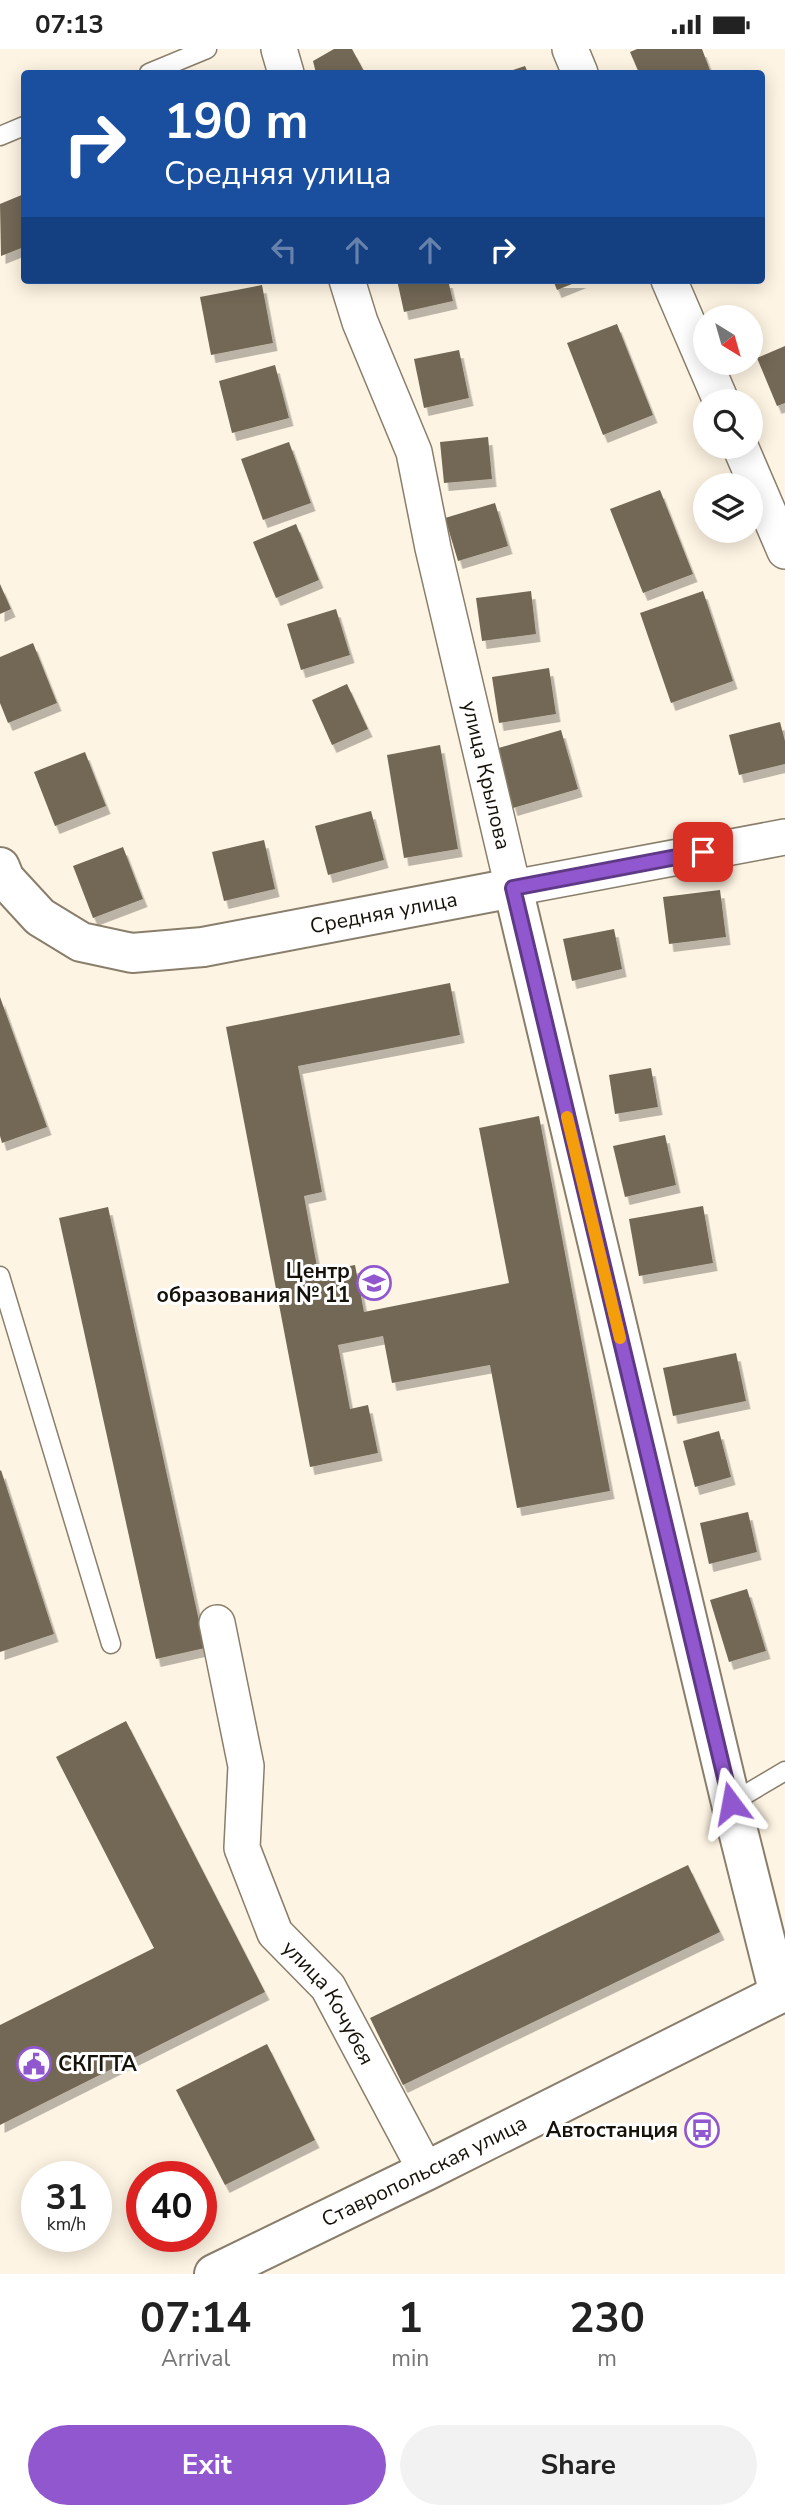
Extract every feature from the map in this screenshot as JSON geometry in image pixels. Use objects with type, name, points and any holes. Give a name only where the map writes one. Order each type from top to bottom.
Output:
[{"type":"main road","name":"Средняя улица","points":[[2,876],[40,917],[81,942],[132,953],[202,947],[513,888]]},
{"type":"main road","name":"улица Крылова","points":[[513,888],[731,1803],[783,1999]]},
{"type":"main road","name":"Ставропольская улица","points":[[214,2274],[783,1999]]},
{"type":"street","points":[[279,49],[285,70]]},
{"type":"street","points":[[570,49],[579,70]]},
{"type":"street","name":"улица Крылова","points":[[348,284],[360,322],[414,452],[433,548],[513,888]]},
{"type":"street","points":[[671,284],[715,389]]},
{"type":"street","points":[[746,459],[785,551]]},
{"type":"street","name":"Средняя улица","points":[[513,888],[785,837]]},
{"type":"street","name":"улица Кочубея","points":[[217,1623],[246,1766],[242,1849],[275,1933],[328,1987],[426,2172]]},
{"type":"lane","points":[[156,70],[207,49]]},
{"type":"lane","points":[[0,136],[21,127]]},
{"type":"lane","points":[[0,1276],[111,1644]]},
{"type":"lane","points":[[731,1803],[785,1771]]},
{"type":"building","points":[[334,49],[352,49],[363,70],[315,70],[313,61]]},
{"type":"building","points":[[637,49],[702,49],[710,70],[638,70],[630,52]]},
{"type":"building","points":[[21,195],[21,248],[1,256],[0,204]]},
{"type":"building","points":[[398,284],[449,284],[453,301],[404,312]]},
{"type":"building","points":[[555,284],[572,284],[557,290]]},
{"type":"building","points":[[262,285],[273,343],[211,355],[200,297]]},
{"type":"building","points":[[617,324],[653,415],[603,435],[567,343]]},
{"type":"building","points":[[785,346],[785,403],[777,406],[763,372],[763,355]]},
{"type":"building","points":[[459,350],[469,398],[424,408],[414,359]]},
{"type":"building","points":[[275,365],[289,418],[232,433],[219,381]]},
{"type":"building","points":[[488,437],[492,479],[444,483],[440,442]]},
{"type":"building","points":[[289,442],[311,503],[263,520],[241,459]]},
{"type":"building","points":[[660,490],[693,574],[643,593],[610,509]]},
{"type":"building","points":[[495,503],[508,546],[458,561],[445,518]]},
{"type":"building","points":[[296,524],[319,580],[276,598],[253,542]]},
{"type":"building","points":[[0,584],[11,609],[0,614]]},
{"type":"building","points":[[531,591],[536,634],[482,641],[476,598]]},
{"type":"building","points":[[703,591],[733,681],[671,703],[640,613]]},
{"type":"building","points":[[336,609],[350,655],[301,670],[287,624]]},
{"type":"building","points":[[33,643],[57,703],[8,723],[0,703],[0,657]]},
{"type":"building","points":[[549,668],[556,714],[499,723],[492,677]]},
{"type":"building","points":[[347,684],[368,729],[332,745],[312,700]]},
{"type":"building","points":[[780,722],[785,741],[785,764],[739,775],[729,735]]},
{"type":"building","points":[[561,730],[578,789],[513,808],[495,749]]},
{"type":"building","points":[[440,745],[458,849],[404,858],[387,755]]},
{"type":"building","points":[[85,752],[106,806],[55,826],[34,772]]},
{"type":"building","points":[[371,811],[384,860],[328,875],[315,826]]},
{"type":"building","points":[[264,840],[275,889],[224,901],[212,852]]},
{"type":"building","points":[[123,847],[143,899],[93,918],[73,866]]},
{"type":"building","points":[[720,890],[726,937],[669,944],[663,897]]},
{"type":"building","points":[[614,929],[622,969],[572,981],[563,939]]},
{"type":"building","points":[[450,983],[460,1035],[298,1066],[322,1192],[304,1196],[318,1272],[355,1265],[364,1312],[509,1283],[479,1128],[539,1116],[610,1491],[517,1508],[490,1365],[392,1383],[383,1336],[338,1345],[350,1409],[368,1405],[378,1453],[310,1467],[226,1027]]},
{"type":"building","points":[[0,997],[47,1127],[2,1143],[0,1136]]},
{"type":"building","points":[[651,1068],[658,1107],[615,1114],[609,1075]]},
{"type":"building","points":[[665,1135],[676,1185],[625,1197],[613,1146]]},
{"type":"building","points":[[703,1206],[713,1263],[639,1276],[629,1219]]},
{"type":"building","points":[[108,1207],[205,1648],[156,1659],[59,1218]]},
{"type":"building","points":[[736,1353],[746,1401],[673,1416],[663,1368]]},
{"type":"building","points":[[719,1431],[731,1477],[695,1487],[683,1441]]},
{"type":"building","points":[[0,1471],[54,1634],[0,1652]]},
{"type":"building","points":[[748,1512],[757,1552],[709,1564],[700,1523]]},
{"type":"building","points":[[747,1589],[766,1651],[729,1662],[710,1600]]},
{"type":"building","points":[[126,1721],[265,1992],[0,2125],[0,2025],[154,1948],[56,1757]]},
{"type":"building","points":[[688,1865],[720,1932],[403,2085],[370,2018]]},
{"type":"building","points":[[267,2044],[315,2140],[225,2185],[217,2169],[217,2161],[213,2161],[176,2090]]},
{"type":"slow traffic","points":[[567,1117],[620,1338]]},
{"type":"place","name":"Центр образования № 11","points":[[374,1283]]},
{"type":"place","name":"СКГГТА","points":[[34,2064]]},
{"type":"place","name":"Автостанция","points":[[702,2130]]},
{"type":"route","points":[[703,852],[513,888],[731,1803]]}]
